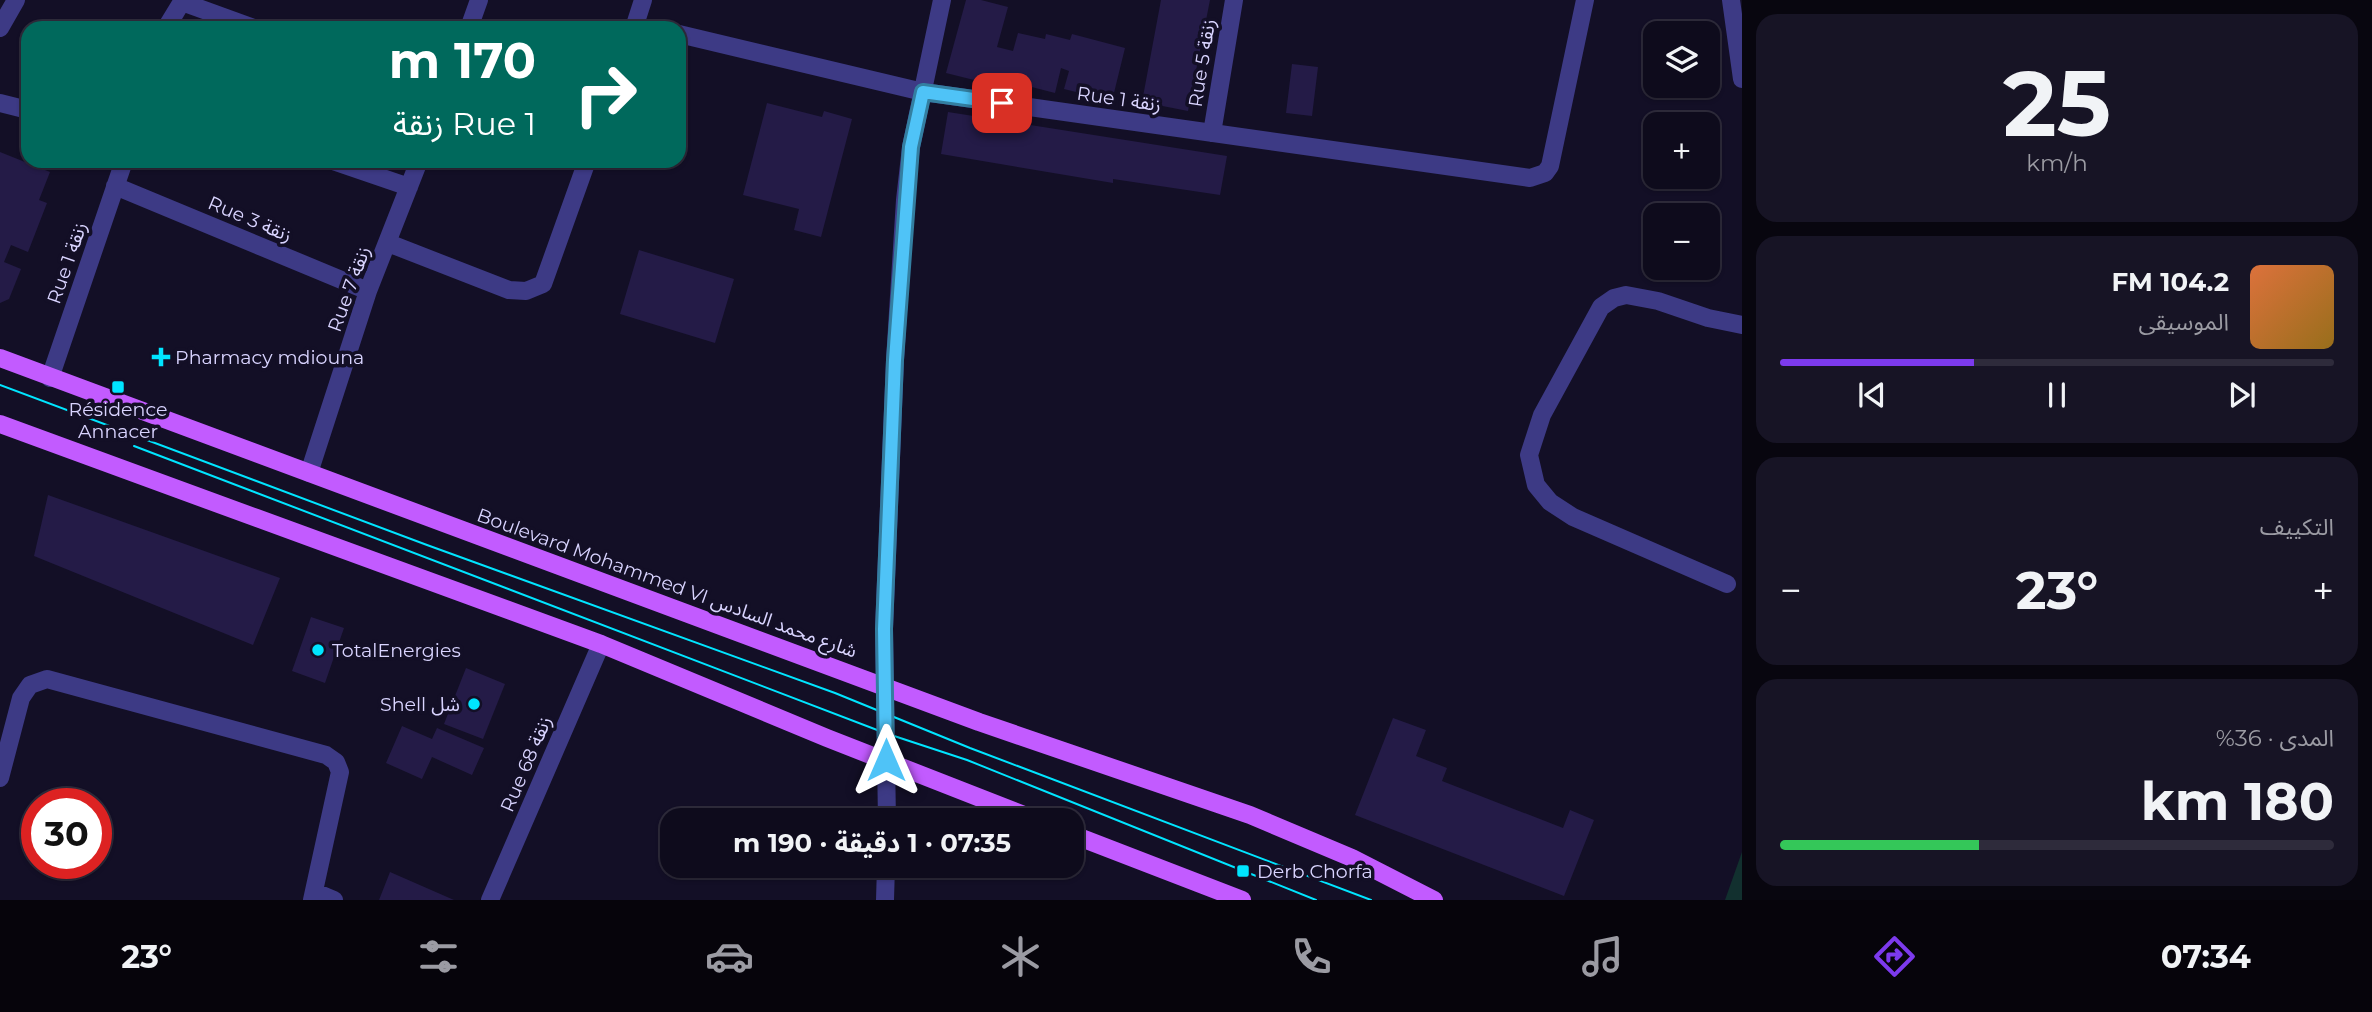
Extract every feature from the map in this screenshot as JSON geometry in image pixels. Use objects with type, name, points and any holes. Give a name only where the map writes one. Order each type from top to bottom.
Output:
[{"type":"main road","name":"Boulevard Mohammed VI شارع محمد السادس","points":[[0,358],[886,685],[979,722],[1250,816],[1352,858],[1434,900]]},
{"type":"main road","points":[[0,424],[601,644],[827,738],[1006,808]]},
{"type":"main road","points":[[1084,839],[1242,900]]},
{"type":"street","points":[[2,22],[16,0]]},
{"type":"street","points":[[472,21],[479,0]]},
{"type":"street","points":[[637,21],[643,0]]},
{"type":"street","points":[[887,808],[884,629],[895,360],[911,147],[942,0]]},
{"type":"street","name":"Rue 5 زنقة","points":[[1212,133],[1234,0]]},
{"type":"street","name":"Rue 1 زنقة","points":[[686,36],[923,92],[1530,178],[1545,173],[1552,162],[1585,0]]},
{"type":"street","points":[[1731,0],[1742,79]]},
{"type":"street","points":[[170,21],[183,1],[236,21]]},
{"type":"street","points":[[0,103],[21,108]]},
{"type":"street","name":"Rue 1 زنقة","points":[[50,378],[122,168]]},
{"type":"street","points":[[353,168],[409,187]]},
{"type":"street","name":"Rue 7 زنقة","points":[[309,473],[368,291],[416,168]]},
{"type":"street","points":[[388,243],[509,290],[526,291],[543,284],[584,168]]},
{"type":"street","name":"Rue 3 زنقة","points":[[116,186],[368,291]]},
{"type":"street","points":[[1727,584],[1573,517],[1550,502],[1536,485],[1529,455],[1542,415],[1601,307],[1614,298],[1626,295],[1658,301],[1708,318],[1742,325]]},
{"type":"street","name":"Rue 68 زنقة","points":[[490,900],[601,644]]},
{"type":"street","points":[[0,778],[20,698],[30,685],[47,679],[326,755],[336,762],[340,772],[313,896],[334,900]]},
{"type":"street","points":[[885,900],[886,878]]},
{"type":"green space","points":[[1742,852],[1742,900],[1725,900]]},
{"type":"building","points":[[966,0],[981,0],[1008,7],[997,47],[1013,51],[1018,33],[1045,39],[1046,34],[1070,40],[1072,34],[1125,48],[1112,101],[1064,89],[1069,71],[1061,68],[1055,93],[1008,81],[1006,88],[946,73]]},
{"type":"building","points":[[1161,0],[1210,0],[1188,111],[1142,102]]},
{"type":"building","points":[[1292,64],[1318,67],[1312,116],[1286,113]]},
{"type":"building","points":[[767,103],[822,117],[824,111],[852,119],[821,237],[794,230],[799,209],[743,195]]},
{"type":"building","points":[[948,112],[1227,156],[1220,195],[1113,179],[1113,183],[941,154]]},
{"type":"building","points":[[0,152],[21,160],[21,168],[40,168],[50,172],[39,200],[47,203],[28,252],[11,245],[4,262],[21,269],[9,299],[0,303]]},
{"type":"building","points":[[639,250],[734,279],[715,343],[620,314]]},
{"type":"building","points":[[48,495],[280,578],[253,645],[34,556]]},
{"type":"building","name":"TotalEnergies","points":[[311,617],[344,628],[325,683],[292,671]]},
{"type":"building","name":"Shell شل","points":[[466,668],[505,684],[483,739],[444,724]]},
{"type":"building","points":[[1393,718],[1426,730],[1416,756],[1447,768],[1442,781],[1563,828],[1570,810],[1594,820],[1564,896],[1355,815]]},
{"type":"building","points":[[402,726],[432,739],[437,728],[484,748],[472,775],[432,757],[422,779],[386,763]]},
{"type":"building","points":[[390,872],[454,900],[379,900]]},
{"type":"tram line","points":[[0,385],[427,545],[835,693],[970,748],[1371,900]]},
{"type":"tram line","points":[[134,446],[885,733],[967,760],[1316,900]]},
{"type":"place","name":"Pharmacy mdiouna","points":[[161,357]]},
{"type":"place","name":"Résidence Annacer","points":[[118,387]]},
{"type":"place","name":"TotalEnergies","points":[[318,650]]},
{"type":"place","name":"Shell شل","points":[[474,704]]},
{"type":"place","name":"Derb Chorfa","points":[[1243,871]]},
{"type":"route","points":[[886,760],[884,629],[895,360],[911,147],[923,92],[1002,103]]}]
